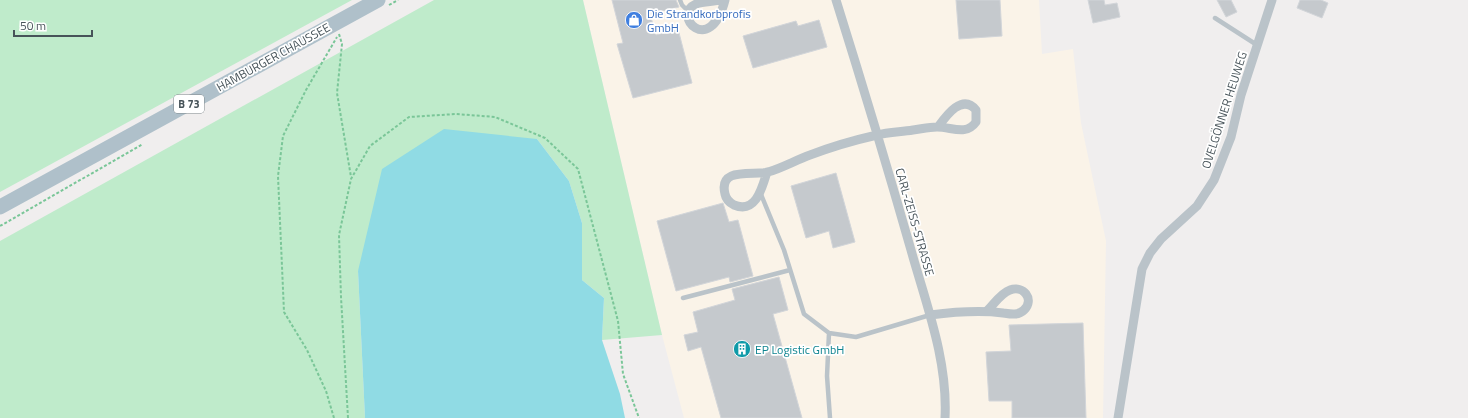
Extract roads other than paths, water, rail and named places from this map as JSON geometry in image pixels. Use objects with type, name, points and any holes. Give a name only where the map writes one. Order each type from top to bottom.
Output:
[{"type":"main road","name":"HAMBURGER CHAUSSEE","points":[[0,207],[378,0]]},
{"type":"street","points":[[721,0],[696,4],[692,7],[689,12],[688,19],[691,25],[696,29],[703,30],[714,25],[720,17],[725,0]]},
{"type":"street","name":"CARL-ZEISS-STRASSE","points":[[836,0],[878,135],[930,315],[944,377],[945,418]]},
{"type":"street","name":"OVELGÖNNER HEUWEG","points":[[1118,418],[1142,269],[1150,253],[1161,239],[1198,206],[1214,180],[1231,137],[1241,95],[1272,0]]},
{"type":"street","points":[[767,172],[760,192],[752,205],[744,208],[731,204],[725,194],[725,183],[730,177],[738,173],[767,172],[811,154],[878,135],[938,127]]},
{"type":"street","points":[[930,315],[987,311]]},
{"type":"lane","points":[[680,0],[682,5],[689,12]]},
{"type":"lane","points":[[1215,18],[1257,44]]},
{"type":"lane","points":[[760,192],[784,250],[804,314],[829,334],[856,337],[930,315]]},
{"type":"lane","points":[[683,298],[790,270]]},
{"type":"lane","points":[[829,334],[827,376],[830,418]]},
{"type":"water","points":[[444,129],[537,139],[569,181],[582,223],[582,280],[604,298],[602,340],[620,394],[625,418],[365,418],[358,271],[382,169]]},
{"type":"place","name":"Die Strandkorbprofis GmbH","points":[[634,20]]},
{"type":"place","name":"EP Logistic GmbH","points":[[742,349]]}]
